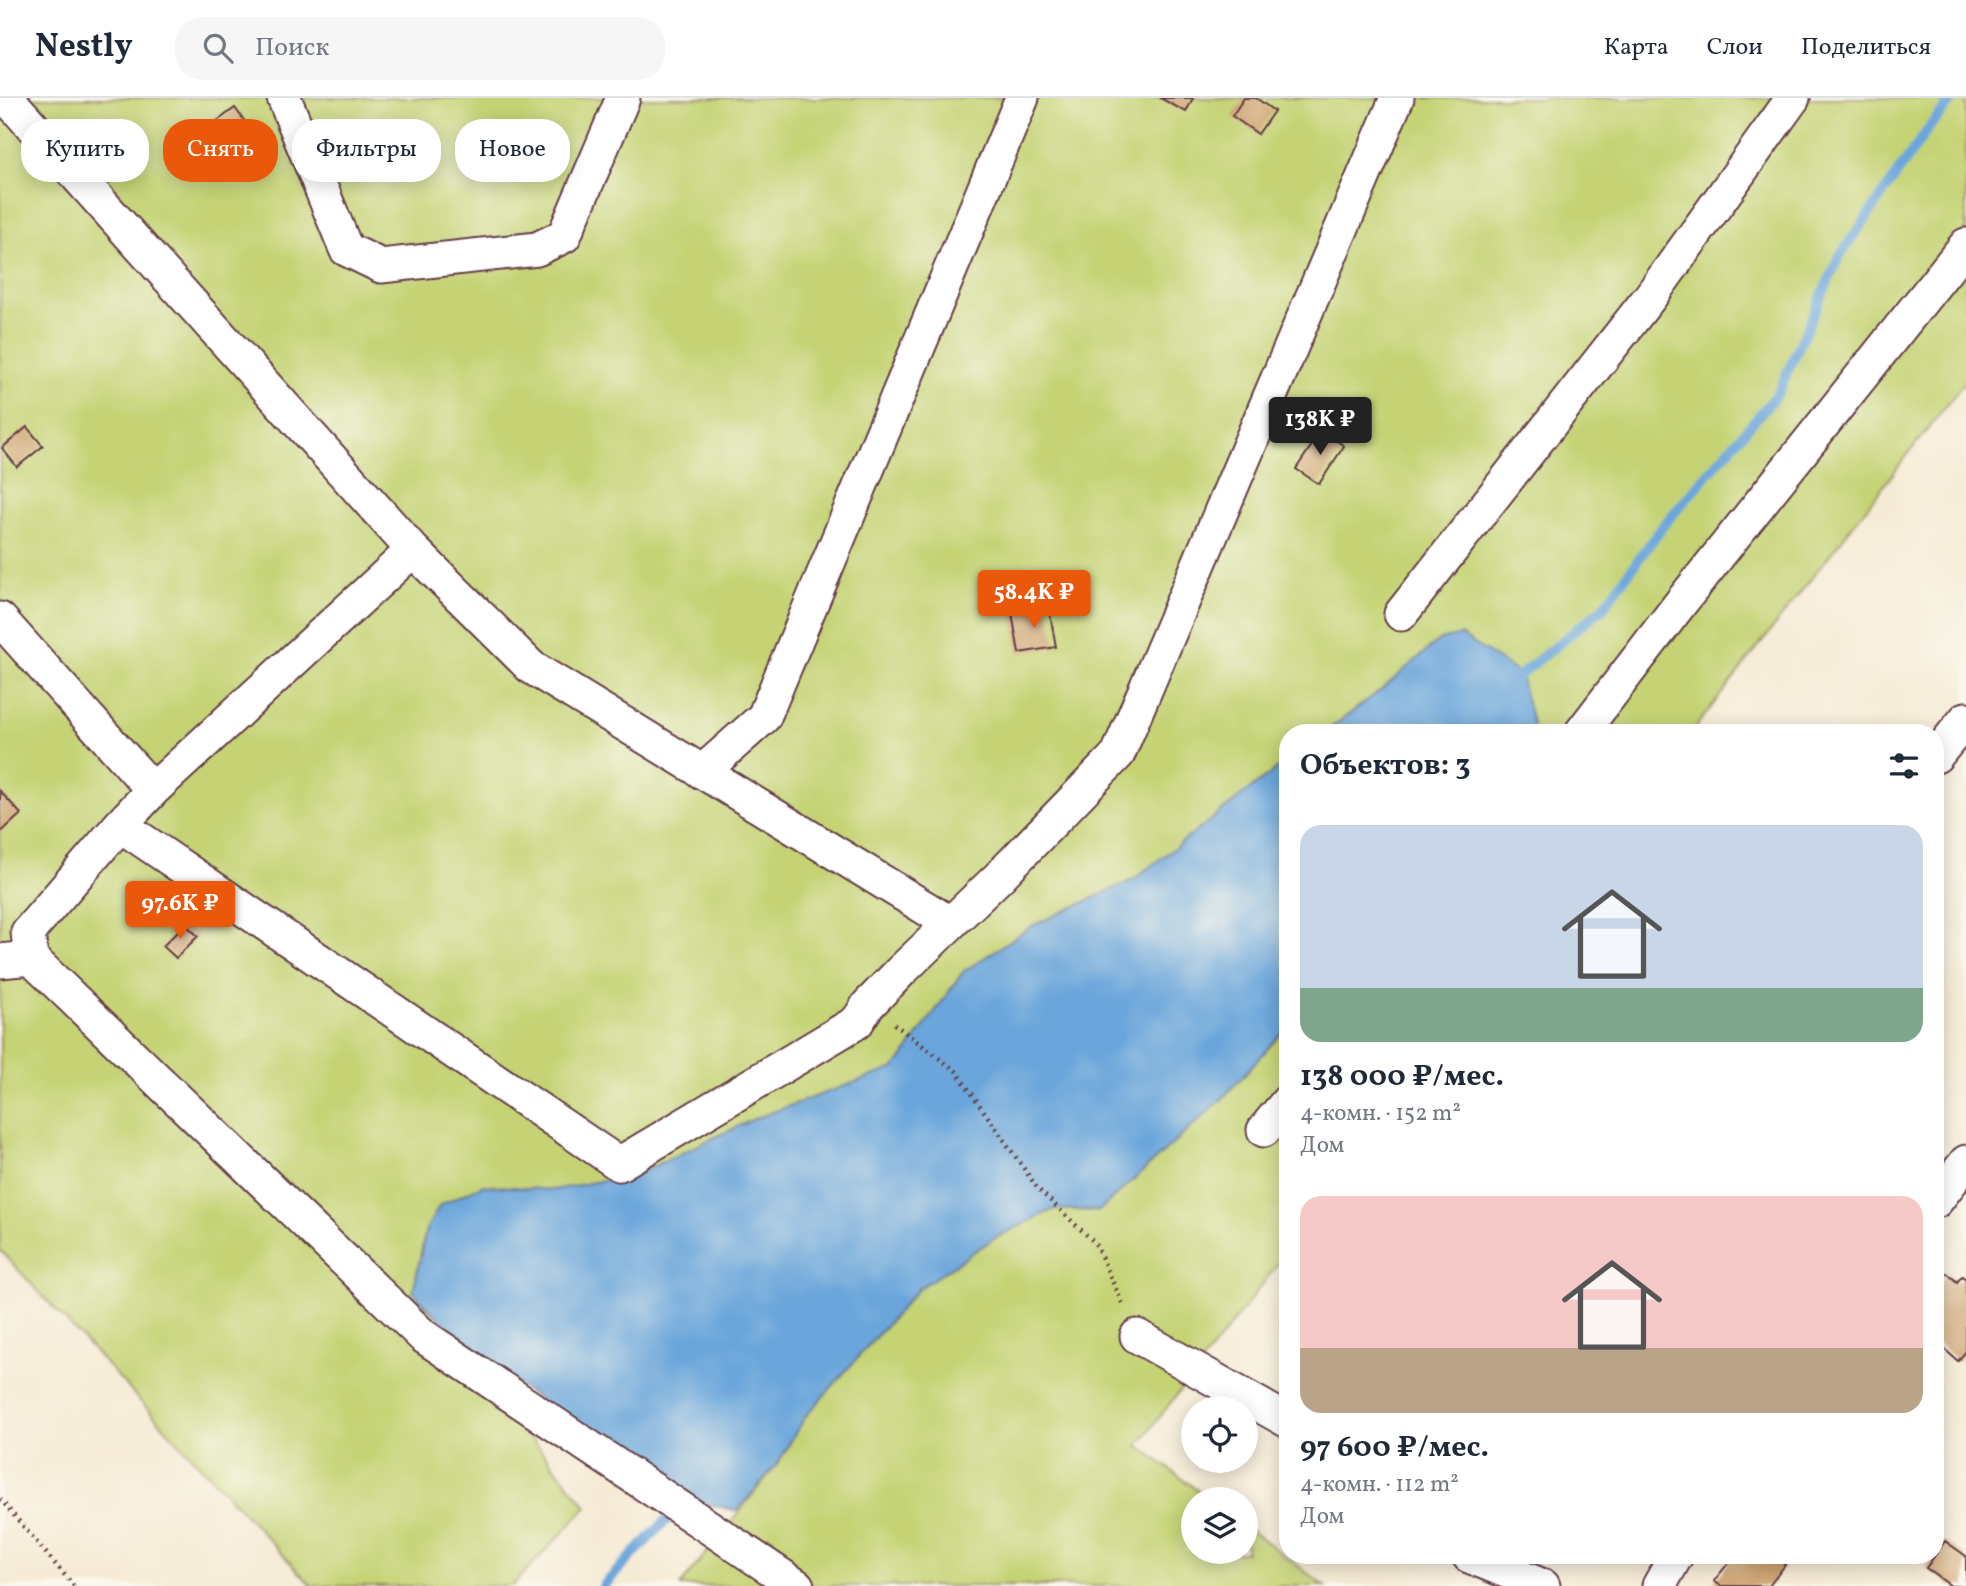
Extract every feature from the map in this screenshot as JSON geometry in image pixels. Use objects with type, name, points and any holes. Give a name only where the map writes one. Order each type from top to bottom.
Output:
[{"type":"street","points":[[7,98],[413,551],[531,667],[950,923]]},
{"type":"street","points":[[284,98],[346,249],[382,266],[537,249],[564,236],[623,98]]},
{"type":"street","points":[[702,772],[764,717],[1021,98]]},
{"type":"street","points":[[120,825],[619,1164],[857,1022],[869,1005],[999,877],[1118,754],[1397,98]]},
{"type":"street","points":[[1401,614],[1650,297],[1793,98]]},
{"type":"street","points":[[1588,724],[1966,245]]},
{"type":"street","points":[[413,551],[153,790],[28,932],[15,960],[423,1336],[797,1586]]},
{"type":"street","points":[[0,619],[153,790]]},
{"type":"street","points":[[1944,746],[1966,719]]},
{"type":"street","points":[[1264,1130],[1279,1112]]},
{"type":"street","points":[[1944,1191],[1966,1162]]},
{"type":"street","points":[[1137,1336],[1279,1416]]},
{"type":"street","points":[[1489,1564],[1543,1586]]},
{"type":"street","points":[[1659,1586],[1671,1564]]},
{"type":"path","points":[[869,1005],[956,1071],[1038,1189],[1095,1242],[1137,1336]]},
{"type":"path","points":[[0,1499],[74,1586]]},
{"type":"green space","points":[[0,98],[1966,98],[1966,380],[1698,724],[1521,724],[1381,690],[1336,724],[1279,724],[1279,767],[1133,880],[1032,926],[963,972],[895,1068],[756,1118],[637,1174],[553,1190],[483,1185],[426,1229],[413,1292],[587,1507],[512,1586],[312,1586],[0,1250]]},
{"type":"green space","points":[[1279,1036],[1279,1263],[1138,1445],[1193,1487],[1181,1487],[1181,1564],[1258,1564],[1258,1536],[1279,1552],[1279,1564],[1296,1564],[1325,1586],[680,1586],[778,1463],[805,1417],[918,1289],[993,1239],[1054,1209],[1099,1211],[1221,1100]]},
{"type":"water","points":[[1461,635],[1520,674],[1532,724],[1336,724],[1381,690],[1439,640]]},
{"type":"water","points":[[1279,767],[1279,1036],[1221,1100],[1099,1211],[1054,1209],[993,1239],[918,1289],[805,1417],[778,1463],[737,1511],[687,1499],[478,1358],[413,1292],[426,1229],[440,1205],[483,1185],[553,1190],[637,1174],[756,1118],[895,1068],[963,972],[1032,926],[1133,880]]},
{"type":"building","points":[[1160,98],[1193,98],[1186,112]]},
{"type":"building","points":[[1244,98],[1256,98],[1274,111],[1258,134],[1232,116]]},
{"type":"building","points":[[235,108],[243,119],[220,119]]},
{"type":"building","points":[[27,427],[43,446],[17,467],[2,448]]},
{"type":"building","points":[[1322,430],[1344,446],[1319,484],[1296,469]]},
{"type":"building","points":[[1049,608],[1056,647],[1019,653],[1012,613]]},
{"type":"building","points":[[0,791],[21,814],[0,833]]},
{"type":"building","points":[[185,924],[198,936],[176,958],[163,946]]},
{"type":"building","points":[[1947,1273],[1957,1282],[1962,1276],[1966,1279],[1966,1351],[1958,1361],[1944,1349],[1944,1277]]},
{"type":"building","points":[[1944,1542],[1966,1556],[1966,1586],[1951,1586],[1926,1568],[1929,1564],[1944,1564]]},
{"type":"building","points":[[1728,1564],[1785,1565],[1769,1586],[1721,1586],[1714,1581]]},
{"type":"waterway","points":[[1510,683],[1603,608],[1662,527],[1778,393],[1839,257],[1931,125],[1954,98]]},
{"type":"waterway","points":[[603,1586],[677,1509]]}]
